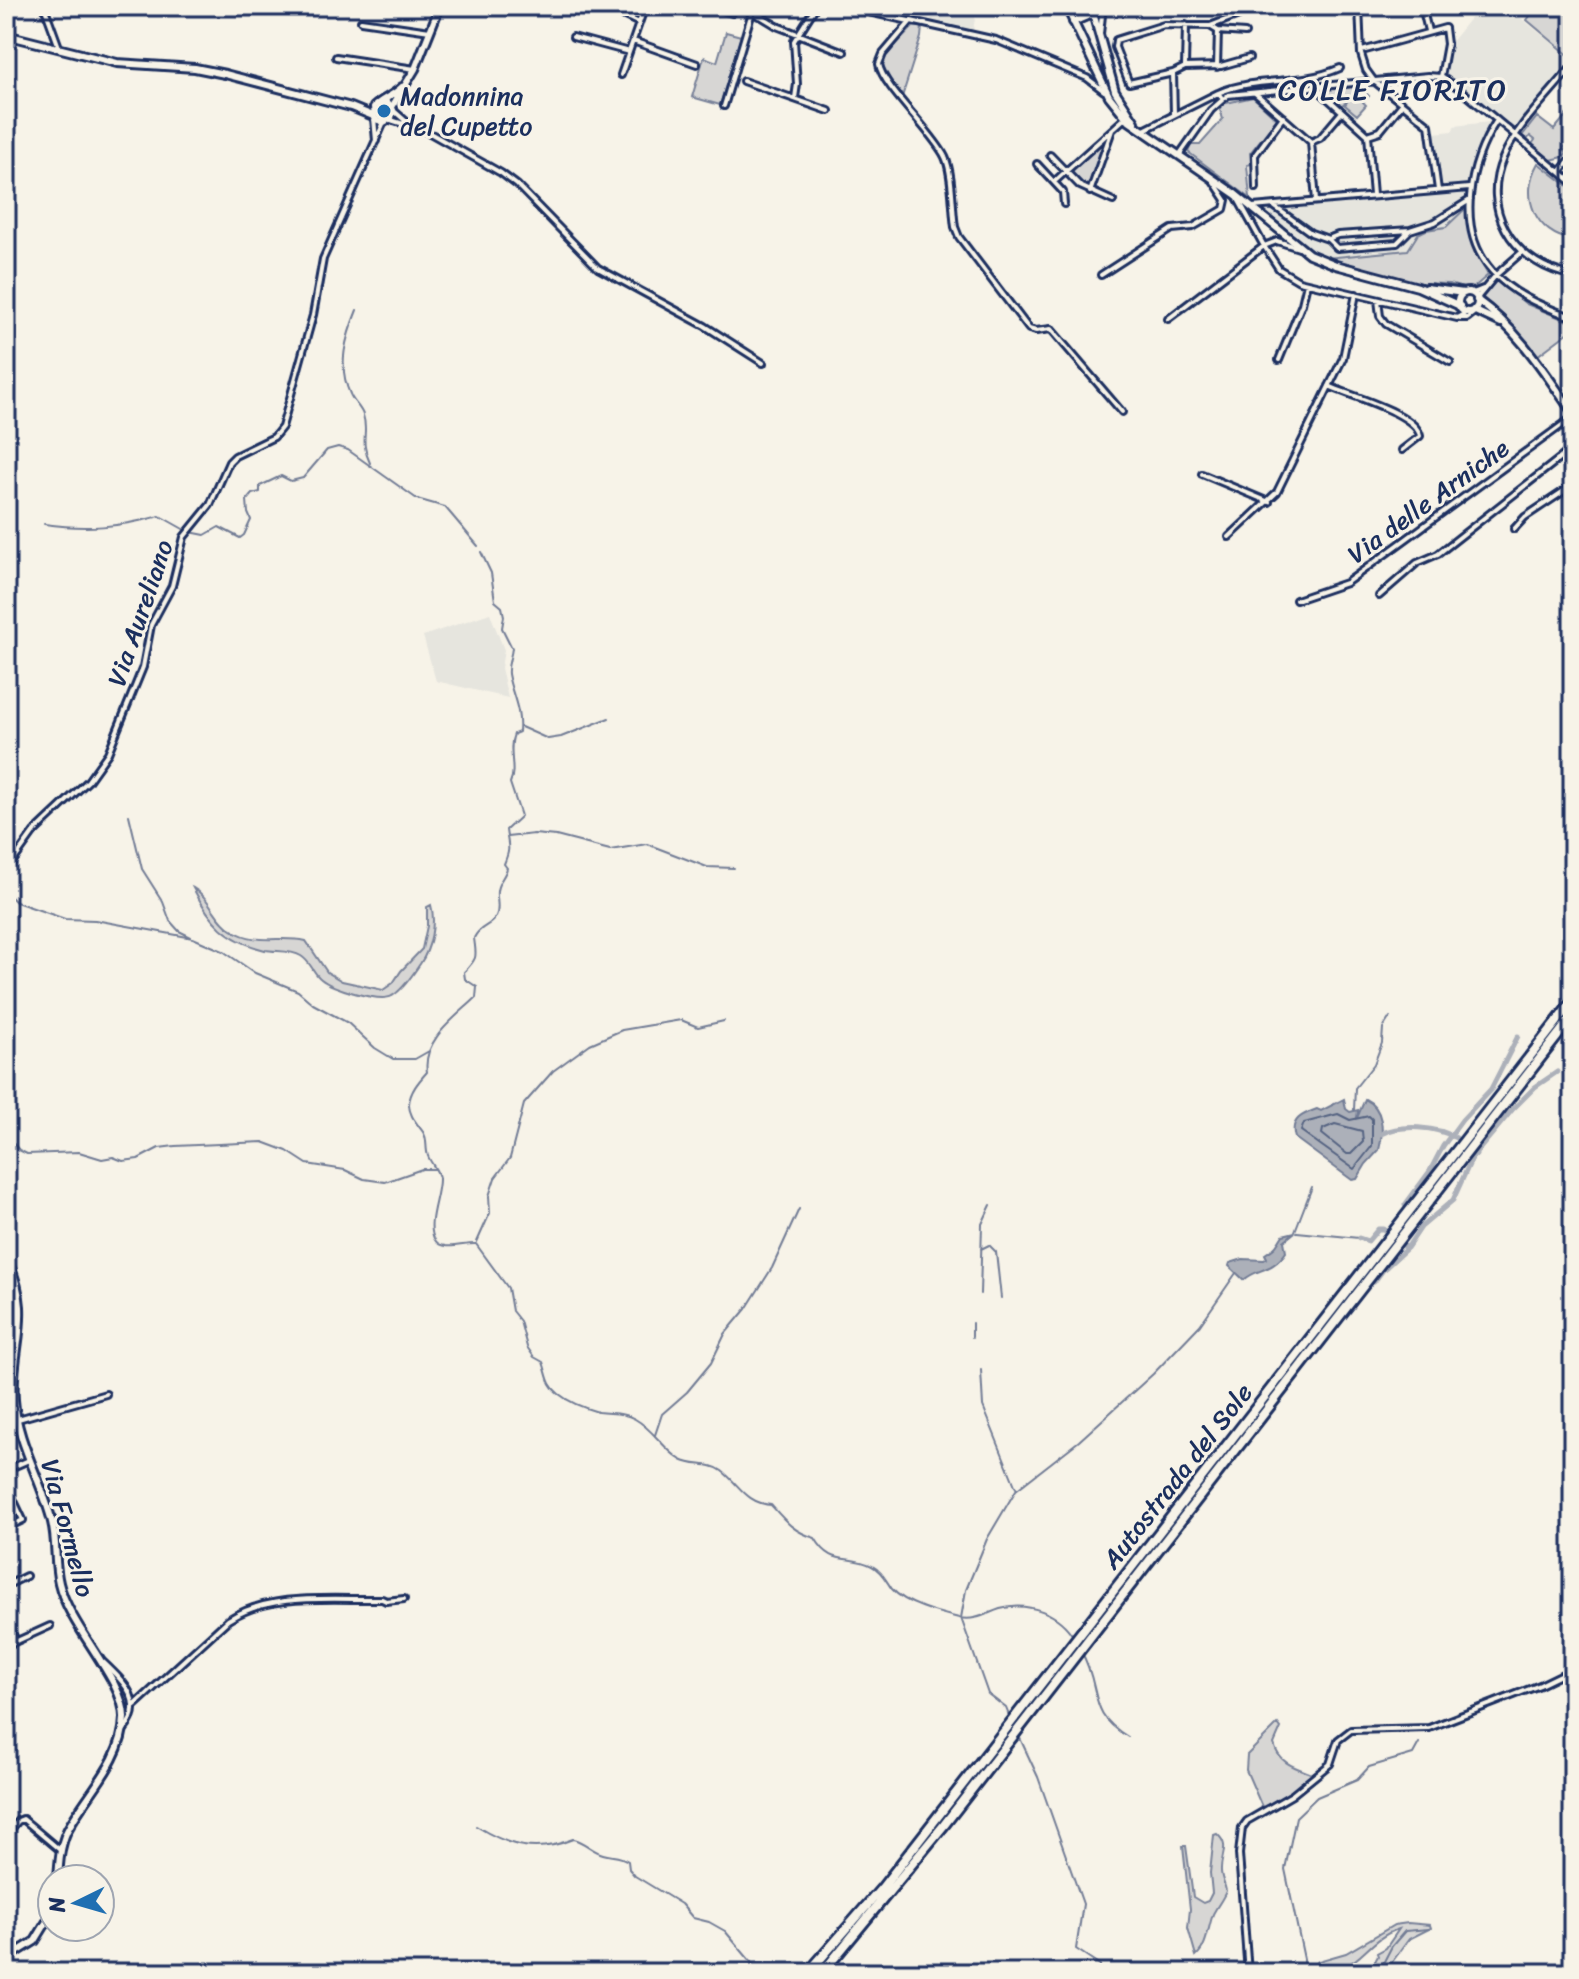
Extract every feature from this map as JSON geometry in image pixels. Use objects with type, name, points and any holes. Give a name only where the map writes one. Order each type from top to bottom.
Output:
[{"type":"highway","name":"Autostrada del Sole","points":[[885,1891],[1133,1564],[1573,1001]]},
{"type":"highway","name":"Autostrada del Sole","points":[[808,1973],[826,1961],[885,1891],[1142,1571],[1573,1016]]},
{"type":"highway","name":"Autostrada del Sole","points":[[822,1973],[826,1961]]},
{"type":"main road","points":[[6,35],[122,64],[209,70],[351,107],[387,121],[413,72],[440,6]]},
{"type":"main road","points":[[1066,6],[1109,96],[1125,118],[1253,207],[1299,248],[1336,265],[1418,287],[1476,297],[1527,349],[1573,415]]},
{"type":"main road","points":[[1073,22],[1093,10],[1117,96],[1144,130]]},
{"type":"main road","points":[[374,116],[378,103],[392,97],[413,72]]},
{"type":"main road","points":[[351,107],[387,103],[392,109]]},
{"type":"main road","points":[[1418,287],[1507,327]]},
{"type":"main road","points":[[1457,305],[1464,293]]},
{"type":"main road","points":[[1473,311],[1476,297]]},
{"type":"main road","name":"Via Formello","points":[[6,1257],[21,1308],[14,1395],[18,1419],[52,1522],[62,1594],[76,1624],[121,1699],[124,1715],[122,1732]]},
{"type":"main road","points":[[60,1863],[67,1832],[98,1785],[122,1732]]},
{"type":"main road","points":[[6,1959],[36,1939]]},
{"type":"street","points":[[44,6],[60,49]]},
{"type":"street","points":[[604,6],[639,23]]},
{"type":"street","points":[[621,75],[645,6]]},
{"type":"street","points":[[709,6],[732,13]]},
{"type":"street","points":[[795,98],[797,83],[793,45],[816,6]]},
{"type":"street","points":[[842,6],[996,40],[1087,78],[1095,79],[1095,69]]},
{"type":"street","points":[[1100,34],[1103,6]]},
{"type":"street","points":[[1249,58],[1217,67],[1185,67],[1173,73],[1129,83],[1115,44],[1119,37],[1168,25],[1210,26],[1261,6]]},
{"type":"street","points":[[1359,6],[1364,65],[1374,81],[1430,127],[1438,190]]},
{"type":"street","points":[[1422,6],[1428,32]]},
{"type":"street","points":[[724,106],[753,9],[772,24],[844,52]]},
{"type":"street","points":[[361,21],[431,31]]},
{"type":"street","points":[[911,21],[883,54],[879,68],[946,160],[957,235],[1029,329],[1051,329],[1122,412]]},
{"type":"street","points":[[1185,67],[1186,25]]},
{"type":"street","points":[[1210,26],[1218,31],[1245,33]]},
{"type":"street","points":[[1361,51],[1443,27],[1446,30],[1445,65],[1441,77]]},
{"type":"street","points":[[1217,67],[1218,31]]},
{"type":"street","points":[[573,37],[629,52]]},
{"type":"street","points":[[633,41],[697,64]]},
{"type":"street","points":[[336,57],[413,72]]},
{"type":"street","points":[[1562,273],[1540,266],[1521,253],[1503,226],[1497,196],[1500,165],[1516,136],[1573,65]]},
{"type":"street","points":[[1144,130],[1174,114],[1250,84],[1312,79],[1340,68]]},
{"type":"street","points":[[1173,73],[1174,114]]},
{"type":"street","points":[[1220,95],[1422,76],[1441,77],[1573,183]]},
{"type":"street","points":[[1087,78],[1109,96]]},
{"type":"street","points":[[743,81],[829,111]]},
{"type":"street","points":[[1314,86],[1368,135],[1373,195]]},
{"type":"street","points":[[1255,92],[1311,142],[1316,201]]},
{"type":"street","points":[[1180,154],[1220,95]]},
{"type":"street","points":[[1368,135],[1379,132],[1402,104]]},
{"type":"street","points":[[392,109],[414,127]]},
{"type":"street","points":[[1311,142],[1319,139],[1342,112]]},
{"type":"street","name":"Via Aureliano","points":[[374,116],[376,143]]},
{"type":"street","points":[[1256,188],[1255,153],[1283,117]]},
{"type":"street","points":[[1054,182],[1125,118]]},
{"type":"street","points":[[1497,120],[1477,157],[1470,188],[1472,226],[1478,248],[1496,275],[1530,300],[1566,315]]},
{"type":"street","points":[[387,121],[428,132],[510,179],[598,268],[705,326],[763,363]]},
{"type":"street","name":"Via Aureliano","points":[[6,871],[37,830],[86,783],[108,753],[142,669],[151,625],[173,582],[184,537],[208,507],[228,464],[235,456],[274,437],[282,427],[314,311],[323,260],[387,121]]},
{"type":"street","points":[[1090,192],[1113,129]]},
{"type":"street","points":[[1050,155],[1090,192],[1113,201]]},
{"type":"street","points":[[1560,172],[1573,156]]},
{"type":"street","points":[[1037,164],[1064,193],[1064,204]]},
{"type":"street","points":[[1101,275],[1172,229],[1193,227],[1224,209],[1226,200],[1211,176]]},
{"type":"street","points":[[1253,207],[1470,188]]},
{"type":"street","points":[[1235,194],[1282,272],[1307,283],[1454,317],[1473,311]]},
{"type":"street","points":[[1328,239],[1338,235],[1410,230],[1435,222],[1470,200]]},
{"type":"street","points":[[1265,219],[1264,211],[1273,206]]},
{"type":"street","points":[[1273,206],[1311,233],[1328,239],[1337,248],[1394,243],[1402,240],[1410,230]]},
{"type":"street","points":[[1168,319],[1264,246],[1276,241],[1299,248]]},
{"type":"street","points":[[1476,297],[1521,253]]},
{"type":"street","points":[[1279,360],[1302,304],[1307,283]]},
{"type":"street","points":[[1229,537],[1276,494],[1345,352],[1356,294]]},
{"type":"street","points":[[1378,300],[1380,316],[1386,324],[1450,362]]},
{"type":"street","points":[[1454,317],[1457,305]]},
{"type":"street","points":[[1329,386],[1386,408],[1418,429],[1419,437],[1402,450]]},
{"type":"street","name":"Via delle Arniche","points":[[1296,600],[1346,583],[1573,415]]},
{"type":"street","points":[[1379,596],[1417,563],[1438,554],[1573,448]]},
{"type":"street","points":[[1202,474],[1269,502]]},
{"type":"street","points":[[1514,529],[1525,517],[1573,485]]},
{"type":"street","points":[[18,1419],[106,1394]]},
{"type":"street","points":[[6,1470],[30,1460]]},
{"type":"street","points":[[6,1484],[23,1520],[6,1528]]},
{"type":"street","points":[[6,1586],[26,1576]]},
{"type":"street","points":[[122,1732],[135,1705],[243,1610],[298,1601],[404,1599]]},
{"type":"street","points":[[6,1620],[16,1641]]},
{"type":"street","points":[[6,1646],[50,1626]]},
{"type":"street","points":[[97,1659],[104,1662],[125,1686],[135,1705]]},
{"type":"street","points":[[1248,1973],[1239,1854],[1242,1828],[1247,1821],[1292,1795],[1330,1764],[1338,1740],[1351,1730],[1429,1728],[1573,1669]]},
{"type":"street","points":[[6,1835],[23,1819],[61,1851]]},
{"type":"shaded area","points":[[934,6],[977,6],[973,31],[931,22]]},
{"type":"shaded area","points":[[1480,6],[1506,6],[1571,58],[1515,130],[1444,74],[1450,43]]},
{"type":"shaded area","points":[[1547,6],[1569,6],[1573,9],[1572,58],[1527,20],[1532,13]]},
{"type":"shaded area","points":[[913,27],[922,27],[921,37],[902,97],[880,68],[882,59]]},
{"type":"shaded area","points":[[726,32],[741,36],[720,105],[692,97],[704,57],[717,62]]},
{"type":"shaded area","points":[[1368,85],[1364,91],[1369,96],[1363,102],[1366,105],[1357,115],[1345,105],[1348,100],[1341,106],[1326,93],[1326,90]]},
{"type":"shaded area","points":[[1253,97],[1277,119],[1250,153],[1251,164],[1247,165],[1250,198],[1188,152],[1191,145],[1200,145],[1223,119],[1219,107],[1222,104]]},
{"type":"shaded area","points":[[1573,107],[1573,137],[1563,149],[1567,152],[1563,157],[1551,160],[1532,144],[1535,140],[1522,136],[1537,117],[1554,130]]},
{"type":"shaded area","points":[[1489,122],[1479,144],[1468,184],[1440,187],[1434,133],[1453,131],[1454,126]]},
{"type":"shaded area","points":[[1104,138],[1089,187],[1086,188],[1068,171]]},
{"type":"shaded area","points":[[1538,163],[1573,190],[1573,240],[1549,230],[1534,212],[1530,188]]},
{"type":"shaded area","points":[[1465,189],[1467,207],[1446,227],[1418,234],[1408,250],[1326,258],[1307,248],[1259,208]]},
{"type":"shaded area","points":[[1467,207],[1472,242],[1488,275],[1471,290],[1449,284],[1418,283],[1326,258],[1408,250],[1418,234],[1446,227]]},
{"type":"shaded area","points":[[1497,280],[1526,304],[1570,322],[1573,329],[1537,356],[1507,319],[1481,296]]},
{"type":"shaded area","points":[[490,613],[504,650],[501,668],[508,698],[436,681],[423,636]]},
{"type":"shaded area","points":[[193,888],[204,897],[226,926],[241,935],[306,941],[327,972],[342,981],[383,990],[393,983],[422,949],[427,907],[431,905],[432,935],[424,958],[400,990],[392,996],[377,998],[327,983],[297,954],[265,950],[240,941],[213,920]]},
{"type":"shaded area","points":[[1278,1724],[1281,1728],[1274,1744],[1280,1757],[1290,1765],[1315,1775],[1262,1807],[1246,1770],[1247,1755]]},
{"type":"shaded area","points":[[1217,1834],[1224,1847],[1221,1871],[1226,1891],[1213,1914],[1203,1948],[1196,1956],[1188,1928],[1190,1909],[1183,1846],[1186,1846],[1193,1897],[1203,1903],[1212,1893],[1210,1873],[1214,1835]]},
{"type":"shaded area","points":[[1394,1925],[1430,1925],[1431,1928],[1409,1939],[1384,1973],[1373,1973],[1378,1969],[1374,1963],[1377,1953],[1386,1948],[1399,1929],[1378,1940],[1343,1968],[1317,1973],[1315,1966],[1318,1961],[1346,1953]]},
{"type":"water","points":[[1344,1099],[1346,1109],[1350,1112],[1358,1110],[1357,1118],[1365,1099],[1371,1103],[1379,1114],[1382,1128],[1379,1150],[1357,1179],[1352,1180],[1295,1138],[1294,1132],[1294,1126],[1302,1115],[1317,1109],[1321,1111]]},
{"type":"water","points":[[1295,1232],[1284,1241],[1286,1252],[1281,1259],[1270,1267],[1244,1280],[1229,1266],[1243,1259],[1264,1260],[1267,1258],[1265,1254],[1276,1246],[1283,1235]]},
{"type":"waterway","points":[[357,310],[347,341],[344,373],[350,394],[363,415],[365,448],[370,463]]},
{"type":"waterway","points":[[190,532],[205,535],[219,527],[240,538],[251,520],[247,500],[252,494],[260,492],[260,486],[281,476],[291,481],[303,478],[327,450],[338,447],[348,450],[417,499],[445,507],[478,546]]},
{"type":"waterway","points":[[44,524],[103,526],[160,516],[185,530]]},
{"type":"waterway","points":[[481,552],[491,573],[495,601],[502,607],[502,628],[512,648],[508,674],[519,732],[514,734],[512,740],[513,771],[510,783],[521,816],[506,830],[508,850],[504,864],[507,868],[498,888],[497,913],[494,920],[474,938],[475,956],[464,972],[465,979],[477,987],[476,998],[435,1040],[427,1060],[427,1072],[415,1086],[410,1099],[410,1112],[425,1134],[428,1156],[439,1178],[432,1218],[435,1240],[443,1246],[476,1244],[508,1288],[512,1311],[520,1321],[527,1347],[534,1357],[543,1362],[552,1387],[568,1400],[598,1412],[635,1419],[681,1460],[722,1471],[749,1497],[771,1505],[791,1526],[815,1538],[828,1553],[875,1568],[898,1595],[914,1604],[965,1619],[1011,1607],[1032,1608],[1052,1616],[1074,1638]]},
{"type":"waterway","points":[[521,727],[548,739],[609,718]]},
{"type":"waterway","points":[[129,815],[142,869],[163,902],[170,921],[179,931],[191,937]]},
{"type":"waterway","points":[[507,837],[534,834],[556,836],[610,850],[647,844],[707,867],[734,868]]},
{"type":"waterway","points":[[6,892],[16,902],[65,919],[95,920],[193,938],[223,951],[255,973],[298,991],[313,1004],[348,1023],[375,1048],[393,1059],[415,1059],[429,1051]]},
{"type":"waterway","points":[[1354,1110],[1355,1088],[1374,1064],[1382,1043],[1383,1028],[1390,1017]]},
{"type":"waterway","points":[[477,1242],[490,1213],[489,1196],[495,1178],[510,1158],[524,1104],[553,1071],[590,1044],[622,1030],[681,1020],[698,1027],[724,1021]]},
{"type":"waterway","points":[[1405,1205],[1462,1120],[1491,1089],[1518,1036]]},
{"type":"waterway","points":[[1374,1282],[1407,1248],[1421,1227],[1453,1200],[1472,1158],[1513,1109],[1535,1087],[1557,1072]]},
{"type":"waterway","points":[[1381,1134],[1408,1128],[1439,1131],[1456,1138],[1476,1155]]},
{"type":"waterway","points":[[6,1142],[11,1141],[27,1154],[79,1152],[123,1161],[138,1159],[159,1148],[263,1142],[287,1151],[307,1164],[345,1170],[364,1179],[385,1182],[422,1169],[434,1169]]},
{"type":"waterway","points":[[1295,1231],[1312,1187]]},
{"type":"waterway","points":[[980,1294],[982,1224],[991,1205]]},
{"type":"waterway","points":[[655,1435],[662,1414],[687,1392],[711,1363],[725,1334],[746,1309],[772,1268],[799,1209]]},
{"type":"waterway","points":[[1359,1238],[1368,1241],[1378,1229],[1383,1229],[1407,1248]]},
{"type":"waterway","points":[[1297,1232],[1359,1238]]},
{"type":"waterway","points":[[981,1249],[989,1245],[996,1252],[1001,1298]]},
{"type":"waterway","points":[[1010,1718],[1006,1708],[988,1694],[961,1618],[966,1590],[987,1539],[1016,1490],[1079,1441],[1153,1374],[1200,1325],[1236,1273]]},
{"type":"waterway","points":[[972,1323],[972,1337]]},
{"type":"waterway","points":[[981,1370],[983,1406],[1016,1488]]},
{"type":"waterway","points":[[1081,1651],[1100,1709],[1128,1737]]},
{"type":"waterway","points":[[1018,1734],[1038,1777],[1083,1904],[1076,1949],[1100,1965],[1100,1973]]},
{"type":"waterway","points":[[1304,1973],[1304,1959],[1285,1869],[1296,1817],[1317,1797],[1357,1780],[1369,1767],[1413,1754],[1419,1743]]},
{"type":"waterway","points":[[476,1826],[500,1839],[523,1846],[547,1846],[573,1839],[599,1853],[625,1859],[635,1876],[681,1904],[693,1918],[725,1931],[757,1969],[764,1973]]},
{"type":"waterway","points":[[1378,1973],[1392,1946],[1405,1931],[1429,1929]]},
{"type":"place","name":"Madonnina del Cupetto","points":[[384,111]]},
{"type":"district","name":"COLLE FIORITO","points":[[1393,90]]}]
